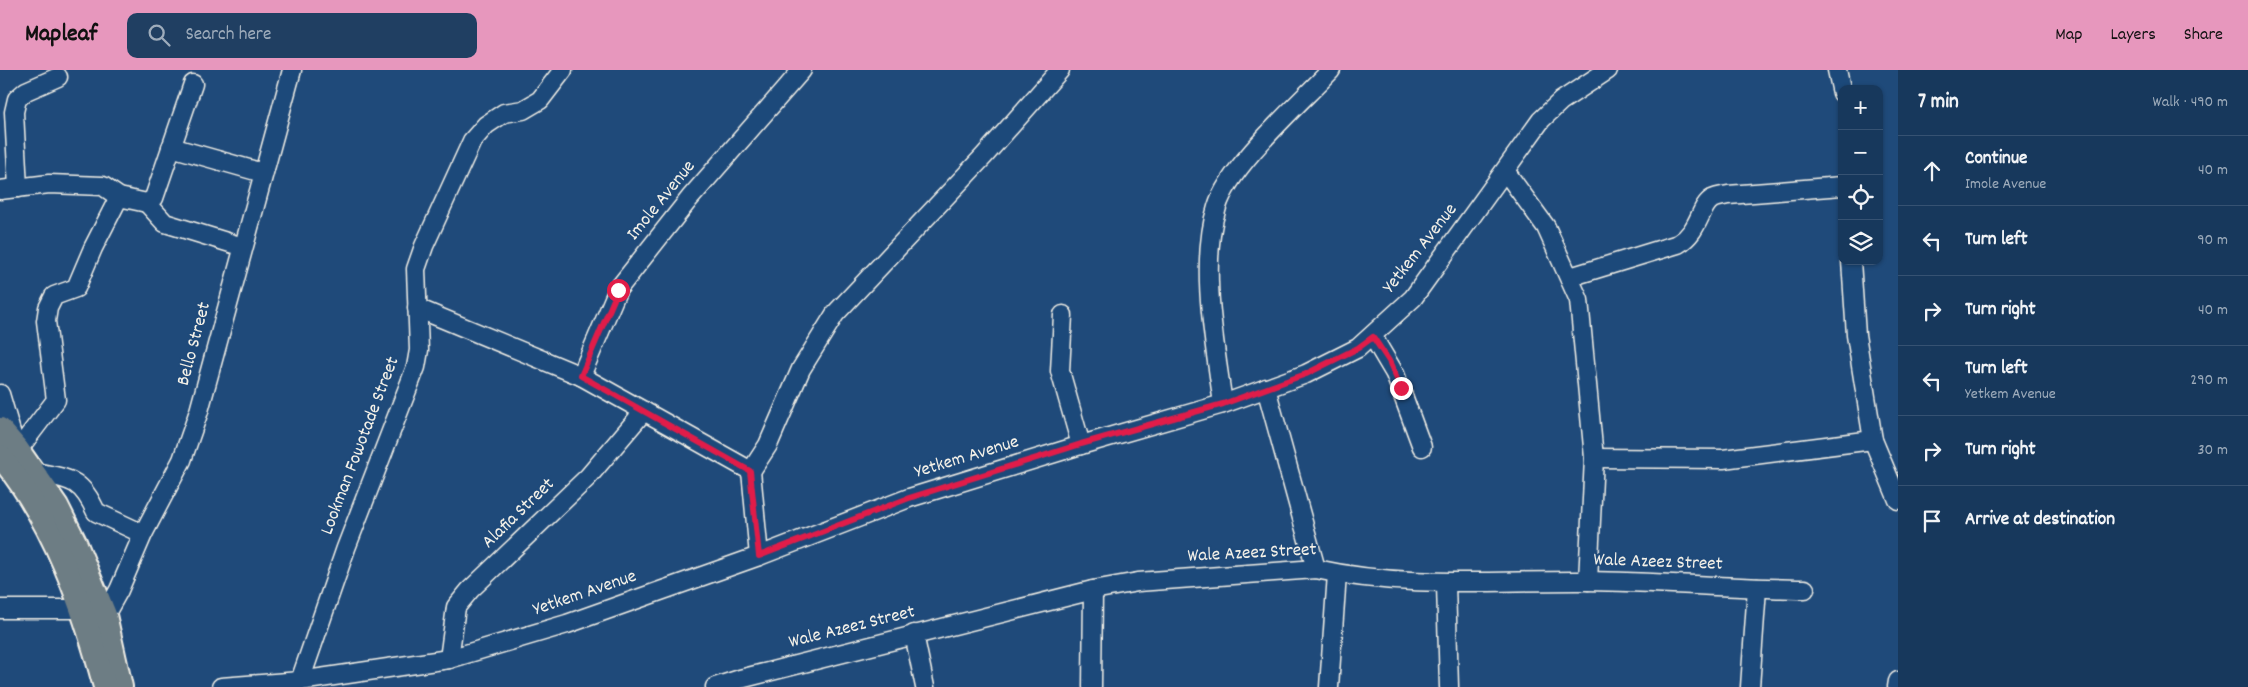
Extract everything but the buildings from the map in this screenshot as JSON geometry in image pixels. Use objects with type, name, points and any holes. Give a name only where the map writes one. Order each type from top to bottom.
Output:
[{"type":"main road","points":[[8,445],[35,472],[57,506],[105,615],[121,687]]},
{"type":"main road","points":[[8,445],[20,481],[41,515],[83,609],[105,687]]},
{"type":"street","name":"Bello Street","points":[[105,615],[119,590],[143,534],[182,460],[196,419],[292,70]]},
{"type":"street","name":"Lookman Fowotade Street","points":[[300,681],[346,548],[416,367],[419,350],[416,269],[424,246],[472,141],[486,125],[504,113],[523,110],[540,100],[563,70]]},
{"type":"street","name":"Imole Avenue","points":[[581,376],[618,290],[690,198],[802,70]]},
{"type":"street","points":[[759,556],[750,471],[768,445],[801,368],[835,314],[984,156],[1060,70]]},
{"type":"street","points":[[1223,404],[1211,312],[1211,238],[1217,206],[1240,166],[1331,70]]},
{"type":"street","name":"Yetkem Avenue","points":[[221,687],[300,681],[449,659],[567,624],[759,556],[909,498],[1081,444],[1223,404],[1306,374],[1358,348],[1373,337],[1413,298],[1506,172],[1541,120],[1561,101],[1608,70]]},
{"type":"street","points":[[1837,70],[1840,85]]},
{"type":"street","points":[[18,188],[14,112],[17,99],[26,91],[58,77]]},
{"type":"street","points":[[148,203],[154,198],[192,84]]},
{"type":"street","points":[[171,146],[263,173]]},
{"type":"street","points":[[1506,172],[1546,227],[1579,300],[1594,458],[1588,581]]},
{"type":"street","points":[[0,190],[49,184],[103,186],[119,197],[148,203],[165,223],[243,247]]},
{"type":"street","points":[[1570,277],[1678,244],[1695,229],[1705,206],[1711,200],[1728,195],[1838,186]]},
{"type":"street","points":[[8,445],[56,400],[46,321],[48,308],[54,296],[76,288],[92,248],[119,197]]},
{"type":"street","points":[[1851,265],[1856,335],[1873,440],[1898,500]]},
{"type":"street","points":[[418,308],[581,376],[750,471]]},
{"type":"street","points":[[1063,315],[1060,371],[1081,444]]},
{"type":"street","points":[[1373,337],[1395,374],[1422,447]]},
{"type":"street","points":[[1266,388],[1316,569]]},
{"type":"street","points":[[0,394],[8,445]]},
{"type":"street","name":"Alafia Street","points":[[449,659],[456,607],[470,590],[588,477],[644,411]]},
{"type":"street","points":[[1594,458],[1723,459],[1873,440]]},
{"type":"street","points":[[35,472],[75,482],[88,493],[96,512],[143,534]]},
{"type":"street","name":"Wale Azeez Street","points":[[715,687],[741,683],[914,634],[1094,590],[1138,582],[1316,569],[1338,574],[1446,584],[1588,581],[1804,589]]},
{"type":"street","points":[[1329,687],[1338,574]]},
{"type":"street","points":[[1446,584],[1448,687]]},
{"type":"street","points":[[1750,687],[1757,588]]},
{"type":"street","points":[[1092,687],[1094,590]]},
{"type":"street","points":[[0,609],[83,609]]},
{"type":"street","points":[[914,634],[925,687]]},
{"type":"street","points":[[1897,687],[1898,681]]},
{"type":"route","points":[[618,290],[605,316],[581,376],[670,424],[750,471],[759,556],[909,498],[1081,444],[1223,404],[1306,374],[1358,348],[1373,337],[1389,361],[1401,388]]}]
